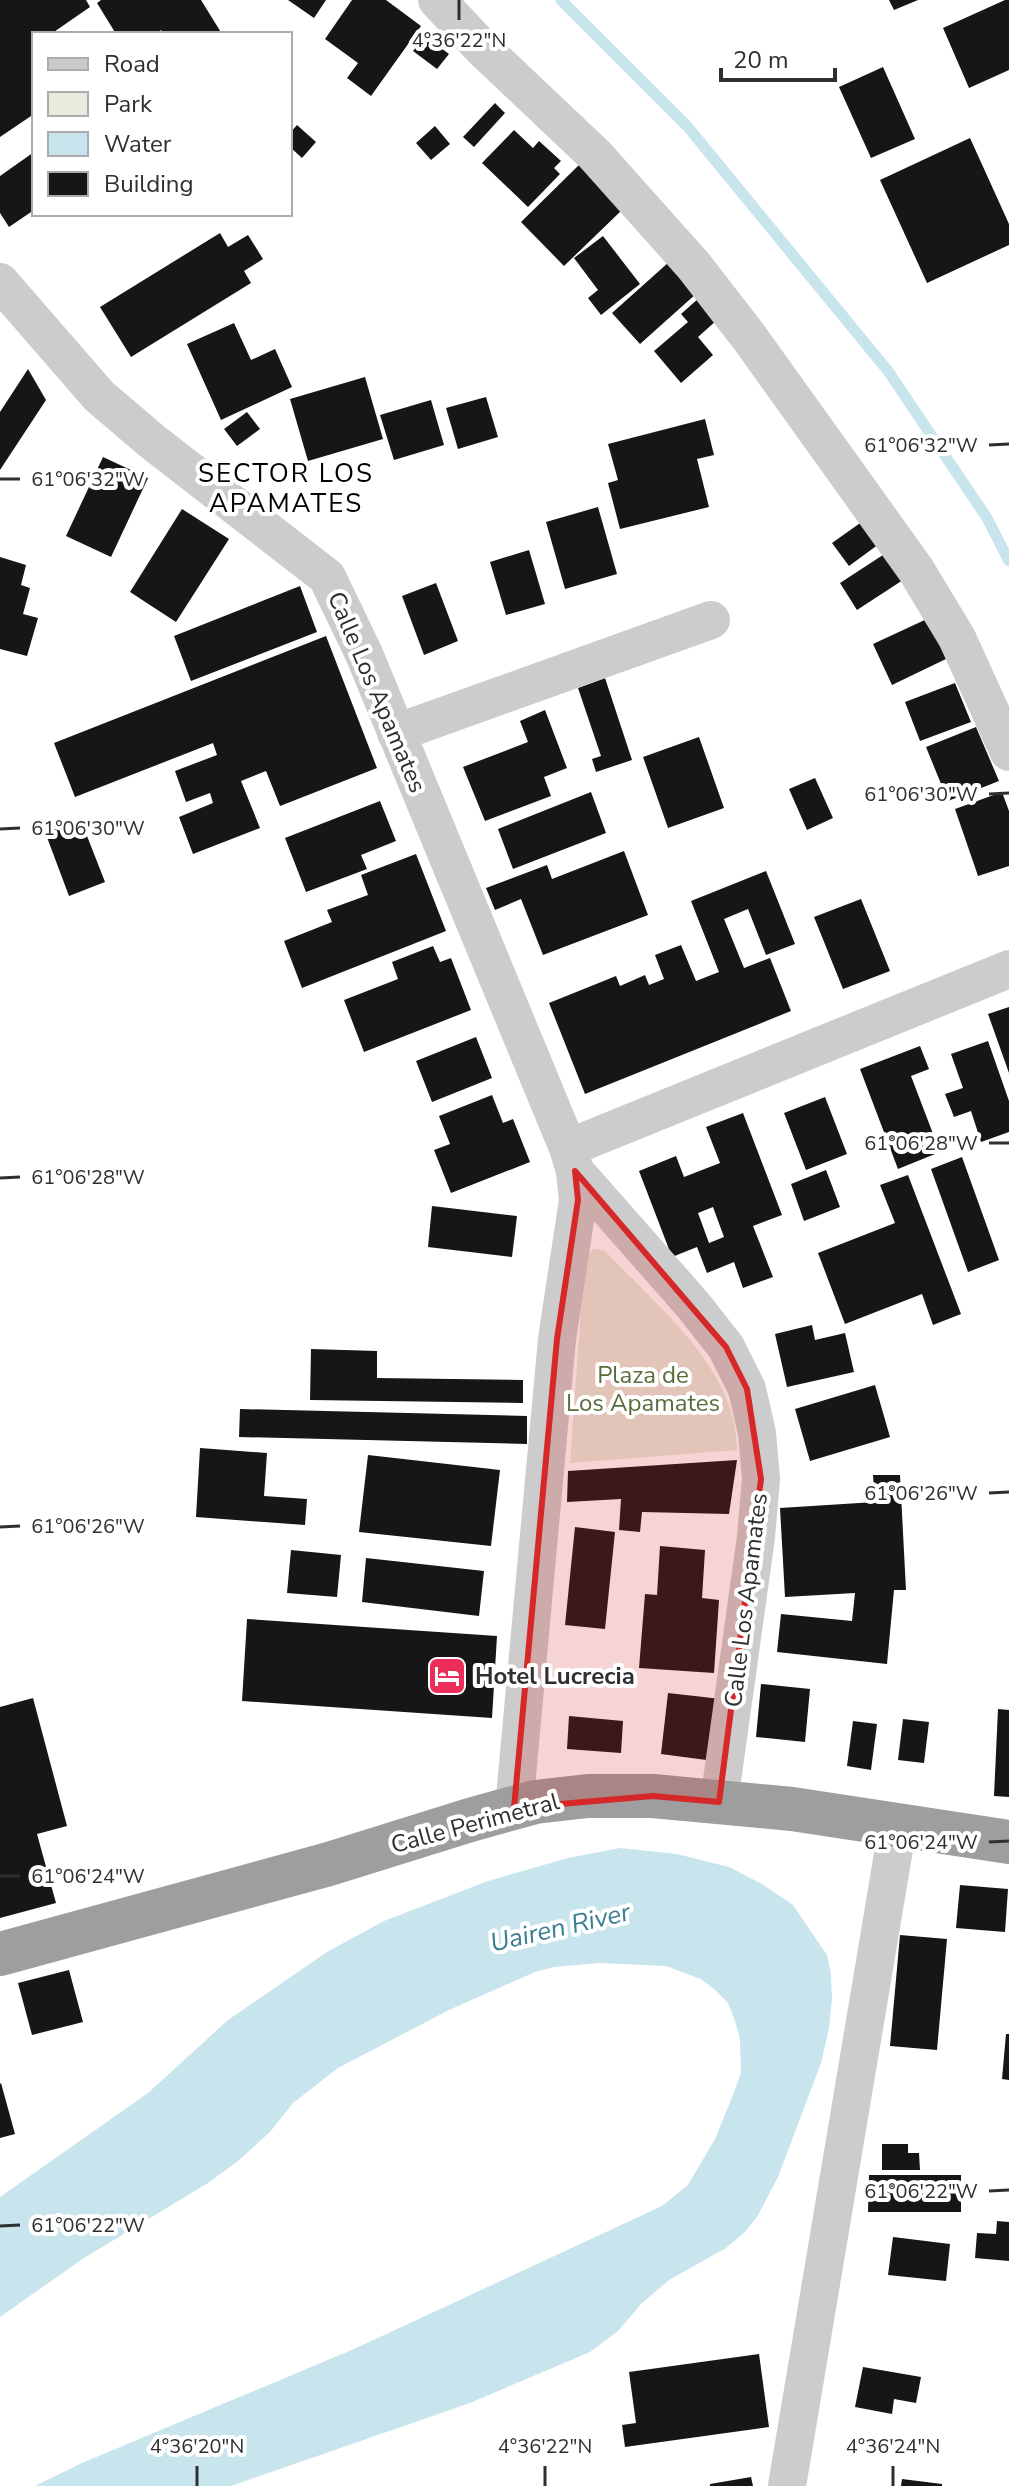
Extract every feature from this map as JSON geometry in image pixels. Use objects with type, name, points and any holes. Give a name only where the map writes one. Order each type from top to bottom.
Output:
[{"type":"highway","name":"Calle Perimetral","points":[[0,1954],[329,1864],[535,1802],[588,1796],[653,1796],[792,1809],[1009,1842]]},
{"type":"street","points":[[437,0],[483,49],[595,155],[694,266],[749,337],[916,570],[957,638],[1009,752]]},
{"type":"street","name":"Calle Los Apamates","points":[[0,282],[99,396],[153,442],[327,577],[364,654],[572,1160],[578,1200],[557,1339],[514,1808]]},
{"type":"street","points":[[396,733],[711,620]]},
{"type":"street","points":[[572,1160],[1009,969]]},
{"type":"street","name":"Calle Los Apamates","points":[[572,1160],[726,1347],[747,1389],[757,1433],[761,1479],[756,1537],[719,1802]]},
{"type":"street","points":[[787,2486],[898,1825]]},
{"type":"highlighted area","points":[[575,1171],[726,1347],[747,1389],[761,1479],[719,1802],[653,1796],[514,1808],[557,1339],[578,1200]]},
{"type":"green space","name":"Plaza de Los Apamates","points":[[593,1249],[603,1250],[651,1297],[710,1367],[734,1421],[737,1450],[570,1463],[582,1295],[589,1253]]},
{"type":"water","name":"Uairen River","points":[[620,1848],[677,1854],[729,1867],[762,1884],[793,1905],[827,1955],[832,1999],[821,2063],[778,2177],[757,2217],[745,2232],[726,2248],[669,2280],[642,2303],[618,2331],[590,2352],[470,2403],[231,2486],[35,2486],[82,2463],[354,2349],[662,2206],[688,2185],[715,2139],[741,2072],[740,2039],[728,2003],[701,1979],[666,1966],[600,1963],[554,1967],[535,1972],[449,2010],[338,2068],[293,2103],[270,2132],[238,2161],[208,2183],[84,2258],[0,2317],[0,2197],[148,2093],[228,2020],[327,1952],[384,1921],[488,1881],[568,1858]]},
{"type":"building","points":[[0,0],[86,0],[90,7],[54,32],[32,32],[32,115],[0,137]]},
{"type":"building","points":[[101,0],[201,0],[221,32],[115,32],[97,3]]},
{"type":"building","points":[[288,0],[326,0],[314,18]]},
{"type":"building","points":[[352,0],[386,0],[421,26],[371,96],[347,78],[358,63],[325,39]]},
{"type":"building","points":[[889,0],[918,0],[894,10]]},
{"type":"building","points":[[1009,0],[1009,70],[969,88],[943,28]]},
{"type":"building","points":[[425,36],[449,54],[437,69],[413,51]]},
{"type":"building","points":[[883,67],[915,139],[871,158],[839,87]]},
{"type":"building","points":[[495,103],[505,113],[474,147],[463,137]]},
{"type":"building","points":[[297,125],[316,142],[302,158],[292,149],[292,131]]},
{"type":"building","points":[[435,126],[450,144],[431,160],[416,143]]},
{"type":"building","points":[[514,130],[533,148],[539,141],[561,161],[554,168],[560,174],[528,207],[482,163]]},
{"type":"building","points":[[970,138],[1009,224],[1009,245],[927,283],[880,180]]},
{"type":"building","points":[[32,153],[32,211],[9,227],[0,213],[0,176]]},
{"type":"building","points":[[580,164],[623,209],[564,266],[521,222]]},
{"type":"building","points":[[220,233],[228,247],[248,235],[263,259],[244,271],[251,283],[131,357],[100,307]]},
{"type":"building","points":[[603,236],[640,284],[601,315],[588,298],[598,290],[574,258]]},
{"type":"building","points":[[669,262],[697,293],[640,344],[612,313]]},
{"type":"building","points":[[699,298],[717,320],[698,337],[713,355],[681,383],[654,351],[688,322],[681,314]]},
{"type":"building","points":[[234,323],[251,360],[275,349],[292,387],[221,420],[187,344]]},
{"type":"building","points":[[28,369],[46,400],[0,470],[0,412]]},
{"type":"building","points":[[365,377],[383,439],[308,461],[290,399]]},
{"type":"building","points":[[486,397],[498,437],[458,449],[446,408]]},
{"type":"building","points":[[431,400],[444,445],[394,460],[380,415]]},
{"type":"building","points":[[247,412],[260,429],[237,446],[224,429]]},
{"type":"building","points":[[705,419],[714,455],[697,459],[709,507],[620,529],[608,483],[618,480],[608,444]]},
{"type":"building","points":[[103,457],[148,478],[111,557],[66,536]]},
{"type":"building","points":[[598,507],[617,574],[565,589],[546,522]]},
{"type":"building","points":[[182,509],[229,539],[176,622],[130,592]]},
{"type":"building","points":[[863,521],[879,544],[849,566],[832,543]]},
{"type":"building","points":[[529,550],[545,604],[506,615],[490,562]]},
{"type":"building","points":[[886,553],[903,580],[857,610],[840,583]]},
{"type":"building","points":[[0,557],[26,565],[21,585],[30,588],[23,614],[38,618],[27,656],[0,649]]},
{"type":"building","points":[[436,583],[458,641],[424,655],[402,596]]},
{"type":"building","points":[[300,586],[317,632],[191,681],[174,636]]},
{"type":"building","points":[[929,618],[948,658],[892,685],[873,644]]},
{"type":"building","points":[[326,636],[377,768],[280,806],[266,771],[241,781],[260,828],[193,854],[179,817],[213,803],[210,793],[186,802],[175,771],[217,755],[213,743],[75,797],[54,743]]},
{"type":"building","points":[[605,678],[632,760],[596,772],[592,759],[601,756],[578,688]]},
{"type":"building","points":[[955,683],[971,722],[920,741],[905,702]]},
{"type":"building","points":[[545,710],[567,768],[544,777],[551,796],[485,821],[463,767],[528,742],[520,721]]},
{"type":"building","points":[[976,727],[999,781],[948,801],[926,747]]},
{"type":"building","points":[[699,737],[724,808],[668,828],[643,757]]},
{"type":"building","points":[[815,778],[833,818],[807,830],[789,789]]},
{"type":"building","points":[[591,792],[606,833],[513,869],[498,829]]},
{"type":"building","points":[[1002,792],[1009,811],[1009,866],[978,876],[955,809]]},
{"type":"building","points":[[380,801],[396,841],[361,855],[367,869],[306,892],[285,838]]},
{"type":"building","points":[[80,818],[105,882],[69,896],[45,832]]},
{"type":"building","points":[[624,851],[648,915],[543,955],[521,899],[495,910],[486,888],[547,865],[552,879]]},
{"type":"building","points":[[416,854],[446,931],[302,988],[284,941],[332,922],[327,910],[368,895],[361,875]]},
{"type":"building","points":[[766,871],[795,944],[766,955],[748,909],[724,919],[744,968],[770,958],[791,1011],[585,1094],[549,1003],[616,976],[620,986],[645,975],[649,985],[664,979],[655,955],[681,945],[696,981],[719,972],[691,901]]},
{"type":"building","points":[[861,899],[890,971],[843,989],[814,917]]},
{"type":"building","points":[[433,946],[440,962],[451,958],[471,1010],[364,1052],[344,1000],[398,979],[392,962]]},
{"type":"building","points":[[1009,1007],[1009,1073],[988,1014]]},
{"type":"building","points":[[476,1037],[492,1078],[432,1102],[416,1061]]},
{"type":"building","points":[[988,1041],[1009,1101],[1009,1132],[981,1142],[971,1111],[954,1117],[945,1094],[963,1088],[951,1054]]},
{"type":"building","points":[[920,1046],[929,1069],[911,1076],[940,1152],[898,1169],[860,1069]]},
{"type":"building","points":[[492,1095],[503,1123],[513,1119],[530,1162],[451,1193],[434,1150],[450,1144],[439,1116]]},
{"type":"building","points":[[825,1097],[847,1154],[806,1170],[784,1113]]},
{"type":"building","points":[[743,1113],[782,1215],[753,1226],[773,1277],[743,1288],[734,1262],[707,1273],[697,1247],[672,1257],[639,1171],[676,1156],[684,1177],[720,1163],[706,1127]],"holes":[[[713,1207],[724,1237],[709,1243],[698,1213]]]},
{"type":"building","points":[[962,1157],[999,1260],[968,1272],[931,1169]]},
{"type":"building","points":[[826,1170],[840,1207],[804,1221],[791,1184]]},
{"type":"building","points":[[908,1175],[961,1314],[933,1325],[922,1294],[845,1324],[818,1253],[895,1223],[880,1185]]},
{"type":"building","points":[[432,1206],[517,1216],[512,1257],[428,1247]]},
{"type":"building","points":[[812,1325],[815,1340],[845,1333],[854,1372],[787,1387],[775,1334]]},
{"type":"building","points":[[311,1349],[377,1351],[377,1378],[523,1380],[523,1403],[310,1400]]},
{"type":"building","points":[[875,1385],[890,1437],[810,1461],[795,1409]]},
{"type":"building","points":[[240,1409],[527,1416],[527,1444],[239,1437]]},
{"type":"building","points":[[200,1448],[267,1453],[264,1496],[307,1499],[305,1525],[196,1517]]},
{"type":"building","points":[[368,1455],[500,1470],[491,1546],[359,1532]]},
{"type":"building","points":[[737,1460],[729,1514],[642,1512],[640,1532],[619,1530],[621,1499],[567,1502],[568,1471]]},
{"type":"building","points":[[873,1475],[900,1475],[906,1590],[894,1590],[887,1664],[777,1652],[781,1614],[852,1621],[855,1593],[785,1597],[780,1508],[875,1502]]},
{"type":"building","points":[[575,1527],[615,1532],[605,1629],[565,1625]]},
{"type":"building","points":[[660,1546],[705,1550],[702,1598],[719,1600],[714,1673],[639,1668],[645,1594],[657,1595]]},
{"type":"building","points":[[291,1550],[341,1555],[337,1597],[287,1593]]},
{"type":"building","points":[[366,1558],[484,1571],[479,1616],[362,1602]]},
{"type":"building","points":[[247,1619],[497,1636],[492,1718],[242,1701]]},
{"type":"building","points":[[761,1684],[810,1689],[805,1742],[756,1737]]},
{"type":"building","points":[[668,1693],[721,1699],[714,1761],[661,1754]]},
{"type":"building","points":[[33,1698],[67,1826],[37,1834],[56,1903],[0,1918],[0,1707]]},
{"type":"building","points":[[998,1709],[1009,1710],[1009,1797],[994,1796]]},
{"type":"building","points":[[569,1716],[623,1721],[621,1753],[567,1749]]},
{"type":"building","points":[[903,1719],[929,1722],[924,1763],[898,1760]]},
{"type":"building","points":[[853,1721],[877,1724],[871,1770],[847,1766]]},
{"type":"building","points":[[960,1885],[1008,1889],[1005,1932],[956,1928]]},
{"type":"building","points":[[900,1935],[947,1939],[937,2050],[890,2046]]},
{"type":"building","points":[[69,1970],[83,2022],[32,2035],[18,1983]]},
{"type":"building","points":[[1006,2034],[1009,2034],[1009,2080],[1002,2079]]},
{"type":"building","points":[[0,2084],[15,2134],[0,2138]]},
{"type":"building","points":[[882,2144],[908,2144],[908,2153],[919,2153],[920,2170],[882,2170]]},
{"type":"building","points":[[869,2175],[961,2175],[961,2212],[868,2212]]},
{"type":"building","points":[[997,2221],[1009,2222],[1009,2261],[975,2258],[977,2233],[996,2234]]},
{"type":"building","points":[[893,2237],[950,2244],[946,2281],[888,2275]]},
{"type":"building","points":[[759,2354],[769,2427],[625,2447],[622,2425],[636,2423],[629,2372]]},
{"type":"building","points":[[863,2367],[921,2377],[916,2403],[894,2399],[892,2414],[855,2407]]},
{"type":"building","points":[[751,2477],[753,2486],[710,2486],[710,2484]]},
{"type":"building","points":[[902,2479],[942,2484],[942,2486],[901,2486]]},
{"type":"waterway","points":[[561,0],[687,126],[888,371],[987,518],[1009,561]]},
{"type":"place","name":"Hotel Lucrecia","points":[[447,1676]]},
{"type":"district","name":"SECTOR LOS APAMATES","points":[[286,488]]}]
